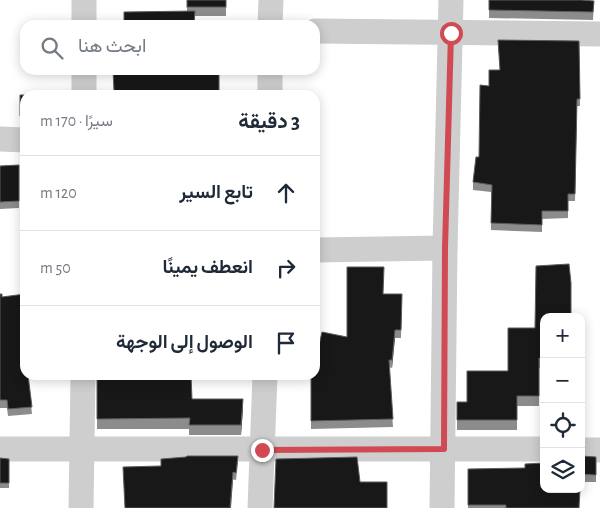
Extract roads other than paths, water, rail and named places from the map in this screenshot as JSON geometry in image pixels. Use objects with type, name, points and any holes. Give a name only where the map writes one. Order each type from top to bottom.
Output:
[{"type":"street","points":[[84,0],[84,20]]},
{"type":"street","points":[[270,0],[270,20]]},
{"type":"street","points":[[442,508],[445,248],[451,0]]},
{"type":"street","points":[[320,31],[600,34]]},
{"type":"street","points":[[84,75],[84,90]]},
{"type":"street","points":[[270,75],[270,90]]},
{"type":"street","points":[[0,139],[20,140]]},
{"type":"street","points":[[320,250],[445,248]]},
{"type":"street","points":[[81,508],[83,380]]},
{"type":"street","points":[[260,508],[264,380]]},
{"type":"street","points":[[0,449],[540,450]]},
{"type":"street","points":[[585,450],[600,450]]}]
